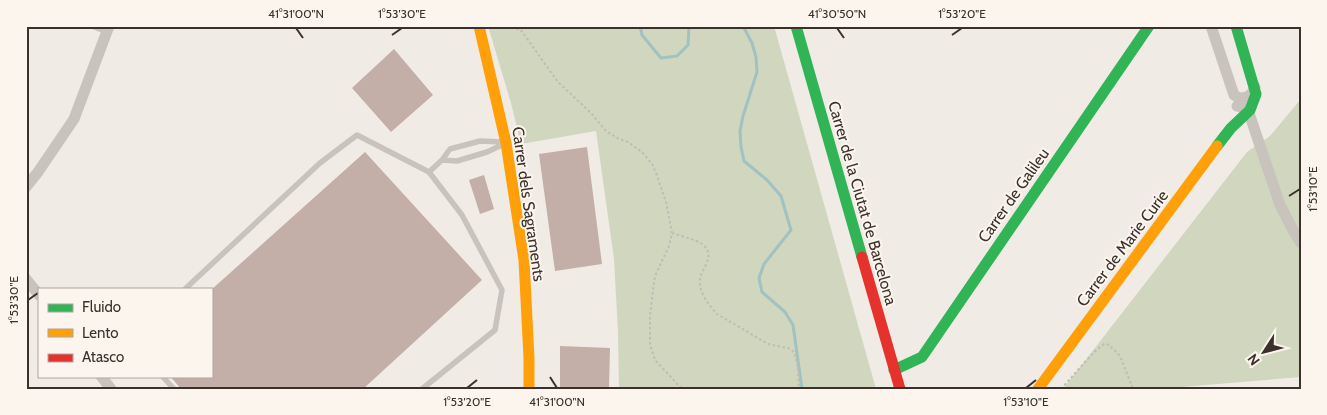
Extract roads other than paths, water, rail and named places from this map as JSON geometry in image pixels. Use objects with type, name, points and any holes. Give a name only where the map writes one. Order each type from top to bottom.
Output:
[{"type":"street","name":"Carrer dels Sagraments","points":[[479,26],[506,143],[524,260],[529,389]]},
{"type":"street","name":"Carrer de la Ciutat de Barcelona","points":[[796,26],[900,389]]},
{"type":"street","name":"Carrer de Galileu","points":[[894,370],[922,358],[1149,26]]},
{"type":"street","points":[[1211,26],[1236,100],[1249,113],[1280,205],[1301,243]]},
{"type":"street","points":[[1236,26],[1255,87],[1254,104],[1249,113]]},
{"type":"street","points":[[26,187],[74,119],[108,29]]},
{"type":"street","points":[[1236,100],[1249,96],[1255,87]]},
{"type":"street","name":"Carrer de Marie Curie","points":[[1232,127],[1236,116],[1236,100]]},
{"type":"street","name":"Carrer de Marie Curie","points":[[1038,389],[1232,127],[1249,113]]},
{"type":"street","points":[[26,279],[38,294]]},
{"type":"street","points":[[103,378],[111,389]]},
{"type":"lane","points":[[92,26],[108,29]]},
{"type":"lane","points":[[186,288],[320,163],[357,135],[429,172],[462,215],[502,290],[495,330],[422,389]]},
{"type":"lane","points":[[429,172],[442,160],[450,148],[480,141],[506,143]]},
{"type":"lane","points":[[442,160],[457,161],[487,152],[506,143]]},
{"type":"lane","points":[[164,378],[174,389]]},
{"type":"waterway","points":[[640,26],[642,35],[661,58],[677,56],[688,45],[689,26]]},
{"type":"waterway","points":[[743,26],[752,43],[756,57],[757,72],[740,131],[744,161],[767,180],[781,196],[791,230],[764,264],[759,278],[762,292],[785,312],[793,325],[802,389]]}]
